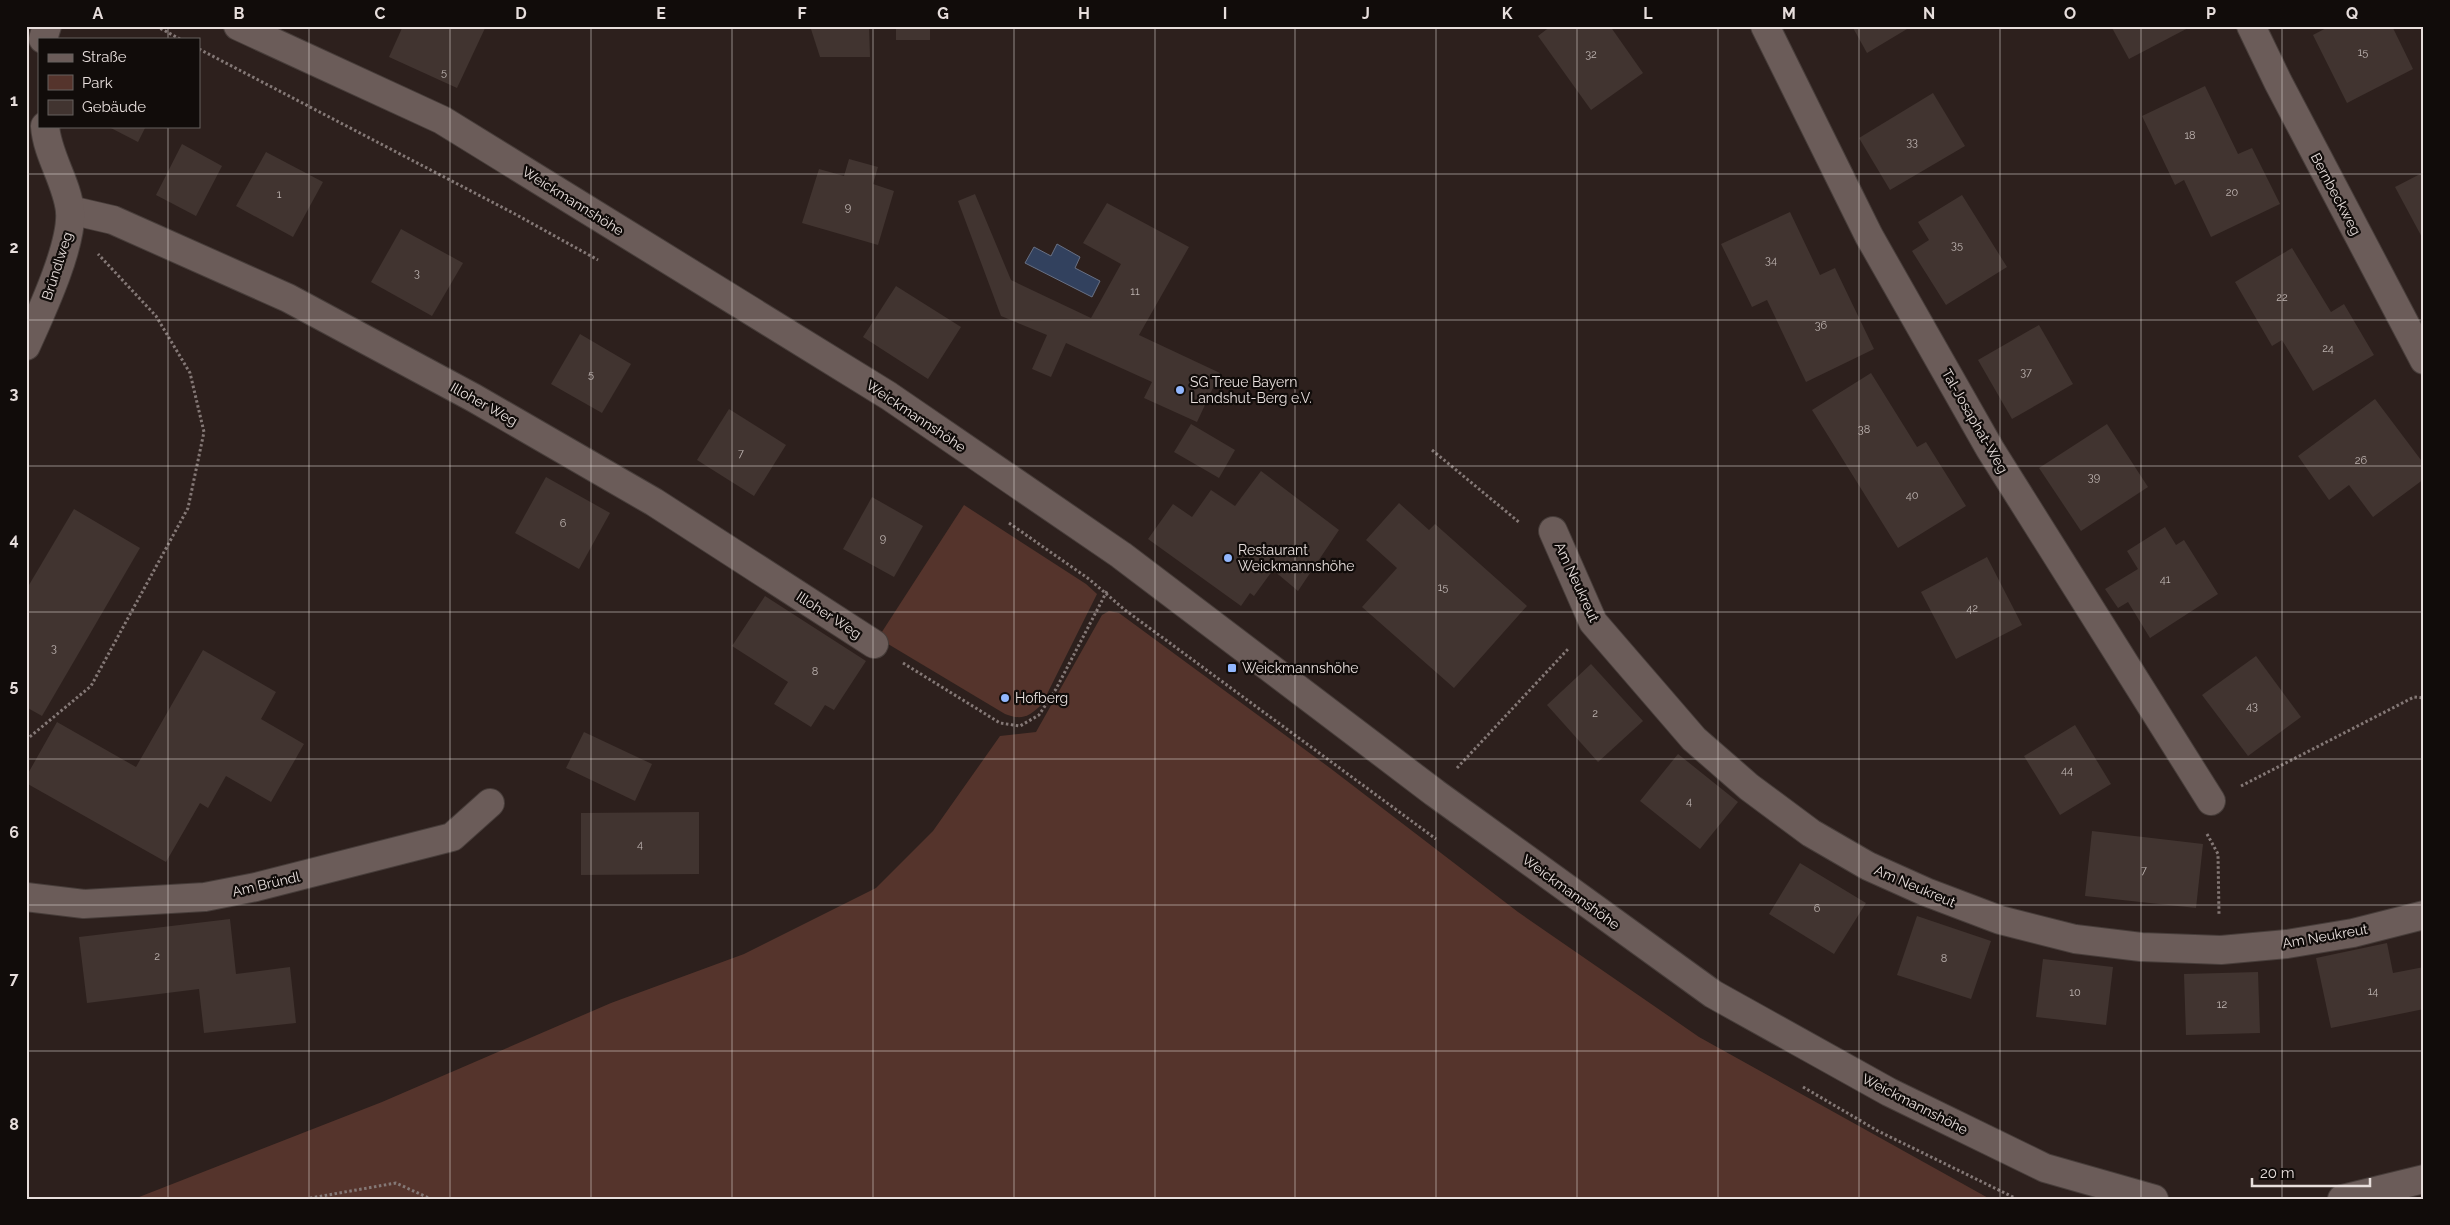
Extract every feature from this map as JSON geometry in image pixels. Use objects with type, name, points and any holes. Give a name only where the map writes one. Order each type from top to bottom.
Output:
[{"type":"street","points":[[43,38],[47,26]]},
{"type":"street","name":"Weickmannshöhe","points":[[238,26],[442,120],[889,396],[1121,555],[1435,793],[1721,999],[1889,1092],[2045,1168],[2154,1199]]},
{"type":"street","name":"Tal-Josaphat-Weg","points":[[1765,26],[1869,236],[1990,449],[2212,801]]},
{"type":"street","name":"Bernbeckweg","points":[[2252,26],[2278,82],[2424,360]]},
{"type":"street","points":[[46,128],[70,219]]},
{"type":"street","name":"Bründlweg","points":[[26,346],[49,295],[70,219]]},
{"type":"street","name":"Illoher Weg","points":[[70,219],[114,220],[288,298],[474,398],[654,502],[874,644]]},
{"type":"street","name":"Am Neukreut","points":[[1553,531],[1593,622],[1694,739],[1749,788],[1811,833],[1868,866],[1926,892],[2000,920],[2075,939],[2141,947],[2221,950],[2287,944],[2353,933],[2424,914]]},
{"type":"street","name":"Am Bründl","points":[[26,897],[84,904],[214,896],[265,885],[452,836],[490,803]]},
{"type":"street","points":[[2342,1199],[2424,1179]]},
{"type":"path","points":[[156,26],[178,38]]},
{"type":"path","points":[[200,50],[599,260]]},
{"type":"path","points":[[26,218],[26,251]]},
{"type":"path","points":[[26,740],[91,686],[188,508],[204,432],[190,373],[156,316],[70,219]]},
{"type":"path","points":[[1432,450],[1522,524],[1553,531]]},
{"type":"path","points":[[1007,522],[1090,579],[1106,595],[1442,844]]},
{"type":"path","points":[[874,644],[1000,723],[1020,726],[1039,716],[1056,689],[1106,595],[1121,555]]},
{"type":"path","points":[[1435,793],[1593,622]]},
{"type":"path","points":[[2221,950],[2218,854],[2194,811],[2414,696],[2424,698]]},
{"type":"path","points":[[1801,1086],[1878,1131],[2017,1199]]},
{"type":"path","points":[[305,1199],[396,1183],[432,1199]]},
{"type":"green space","points":[[964,505],[1086,584],[1097,594],[1042,704],[1034,712],[1025,716],[1016,717],[1005,714],[878,638]]},
{"type":"green space","points":[[1109,611],[1119,613],[1330,768],[1518,912],[1699,1037],[1990,1199],[134,1199],[382,1102],[611,1003],[744,954],[876,888],[933,831],[1000,736],[1036,732],[1102,615]]},
{"type":"water","points":[[1057,244],[1080,257],[1075,268],[1100,281],[1092,297],[1025,263],[1034,247],[1051,256]]},
{"type":"building","points":[[403,26],[486,26],[457,88],[389,57]]},
{"type":"building","points":[[810,26],[869,26],[870,57],[820,57]]},
{"type":"building","points":[[896,26],[930,26],[930,40],[896,40]]},
{"type":"building","points":[[1551,26],[1610,26],[1643,73],[1591,110],[1538,36]]},
{"type":"building","points":[[1852,26],[1912,26],[1867,53]]},
{"type":"building","points":[[2111,26],[2187,26],[2188,28],[2129,59]]},
{"type":"building","points":[[2330,26],[2392,26],[2413,69],[2347,103],[2313,35]]},
{"type":"building","points":[[2205,86],[2238,154],[2252,148],[2280,204],[2211,237],[2184,180],[2175,185],[2142,116]]},
{"type":"building","points":[[1933,93],[1965,146],[1890,190],[1859,138]]},
{"type":"building","points":[[111,128],[145,128],[138,142]]},
{"type":"building","points":[[182,144],[222,166],[196,216],[156,195]]},
{"type":"building","points":[[266,152],[323,182],[293,237],[236,206]]},
{"type":"building","points":[[849,159],[878,167],[873,184],[894,191],[878,245],[802,223],[819,169],[844,176]]},
{"type":"building","points":[[2424,172],[2424,241],[2395,187]]},
{"type":"building","points":[[975,194],[1011,280],[1091,318],[1121,264],[1083,243],[1107,203],[1189,247],[1139,335],[1220,373],[1197,422],[1144,398],[1152,382],[1066,343],[1051,377],[1032,369],[1047,335],[1001,316],[958,201]]},
{"type":"building","points":[[1962,195],[2007,267],[1946,305],[1912,251],[1929,240],[1918,222]]},
{"type":"building","points":[[1790,212],[1820,275],[1835,268],[1874,349],[1806,382],[1767,300],[1752,307],[1721,244]]},
{"type":"building","points":[[401,229],[463,263],[432,316],[371,282]]},
{"type":"building","points":[[2292,248],[2331,312],[2344,304],[2374,355],[2313,391],[2282,340],[2272,346],[2235,282]]},
{"type":"building","points":[[896,286],[961,327],[928,379],[863,337]]},
{"type":"building","points":[[2039,325],[2073,384],[2012,419],[1978,360]]},
{"type":"building","points":[[580,334],[631,364],[602,413],[551,384]]},
{"type":"building","points":[[1871,373],[1917,447],[1926,442],[1966,506],[1898,548],[1812,410]]},
{"type":"building","points":[[2375,399],[2424,464],[2424,479],[2373,517],[2349,485],[2329,500],[2298,456]]},
{"type":"building","points":[[729,409],[786,445],[754,496],[697,460]]},
{"type":"building","points":[[1191,424],[1235,450],[1219,478],[1174,452]]},
{"type":"building","points":[[2107,424],[2148,487],[2081,531],[2039,468]]},
{"type":"building","name":"Restaurant Weickmannshöhe","points":[[1261,471],[1339,530],[1298,591],[1273,570],[1254,596],[1250,593],[1241,606],[1148,539],[1173,504],[1192,517],[1211,490],[1235,506]]},
{"type":"building","points":[[546,477],[610,513],[579,569],[515,533]]},
{"type":"building","points":[[872,497],[923,526],[894,577],[843,549]]},
{"type":"building","points":[[1399,503],[1429,530],[1435,524],[1527,606],[1454,688],[1362,607],[1397,568],[1366,540]]},
{"type":"building","points":[[74,509],[140,548],[42,716],[26,707],[26,590]]},
{"type":"building","points":[[2165,527],[2176,545],[2184,540],[2218,594],[2150,638],[2128,602],[2118,608],[2105,589],[2138,569],[2127,551]]},
{"type":"building","points":[[1987,557],[2022,625],[1956,659],[1921,592]]},
{"type":"building","points":[[765,596],[866,661],[834,710],[825,705],[811,727],[774,704],[788,682],[732,646]]},
{"type":"building","points":[[203,650],[276,692],[261,719],[304,744],[271,802],[226,776],[208,808],[200,803],[166,862],[26,783],[26,777],[57,722],[136,767]]},
{"type":"building","points":[[2256,656],[2301,717],[2248,756],[2202,695]]},
{"type":"building","points":[[1591,664],[1643,721],[1598,762],[1547,705]]},
{"type":"building","points":[[2075,725],[2111,784],[2060,815],[2024,756]]},
{"type":"building","points":[[584,732],[652,764],[635,801],[566,768]]},
{"type":"building","points":[[1678,754],[1738,802],[1700,849],[1640,801]]},
{"type":"building","points":[[699,812],[699,874],[581,875],[581,813]]},
{"type":"building","points":[[2092,831],[2203,844],[2196,908],[2085,896]]},
{"type":"building","points":[[1800,863],[1866,903],[1834,954],[1769,914]]},
{"type":"building","points":[[1917,916],[1991,941],[1971,999],[1897,975]]},
{"type":"building","points":[[230,919],[236,974],[290,967],[296,1023],[204,1033],[199,989],[87,1003],[79,937]]},
{"type":"building","points":[[2387,943],[2393,973],[2424,967],[2424,1009],[2331,1028],[2316,958]]},
{"type":"building","points":[[2043,959],[2113,967],[2106,1025],[2036,1017]]},
{"type":"building","points":[[2258,972],[2260,1033],[2186,1035],[2184,974]]},
{"type":"place","name":"SG Treue Bayern Landshut-Berg e.V.","points":[[1180,390]]},
{"type":"place","name":"Restaurant Weickmannshöhe","points":[[1228,558]]},
{"type":"place","name":"Weickmannshöhe","points":[[1232,668]]},
{"type":"place","name":"Hofberg","points":[[1005,698]]}]
